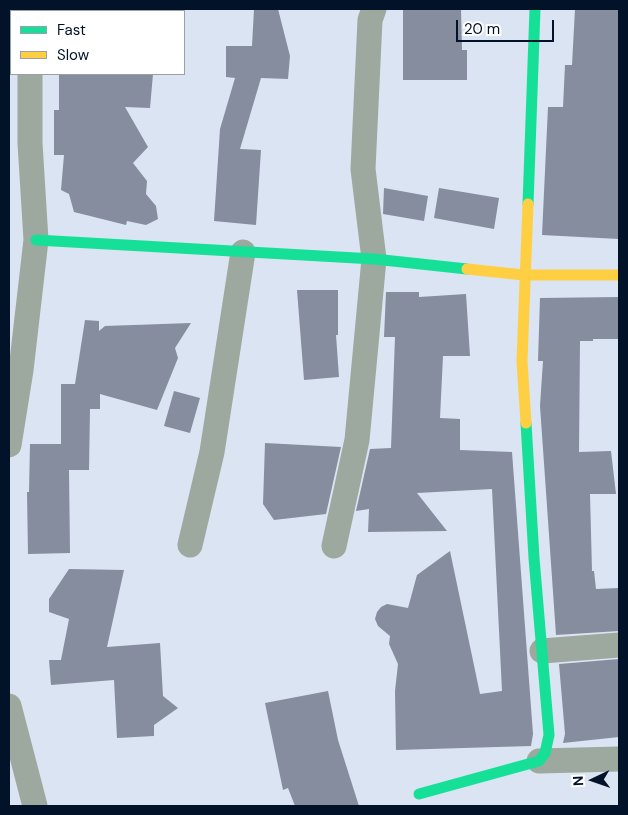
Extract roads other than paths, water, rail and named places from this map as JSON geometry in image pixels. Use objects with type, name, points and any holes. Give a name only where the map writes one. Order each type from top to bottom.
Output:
[{"type":"street","points":[[334,546],[357,440],[374,259],[363,169],[370,20],[374,9]]},
{"type":"street","points":[[535,9],[522,361],[542,651],[550,734],[545,753],[539,761]]},
{"type":"street","points":[[9,445],[21,370],[36,240],[30,142],[30,75]]},
{"type":"street","points":[[36,240],[374,259],[524,275],[619,275]]},
{"type":"street","points":[[190,545],[212,452],[243,252]]},
{"type":"street","points":[[542,651],[619,645]]},
{"type":"street","points":[[9,706],[35,806]]},
{"type":"street","points":[[419,794],[539,761],[619,759]]}]
